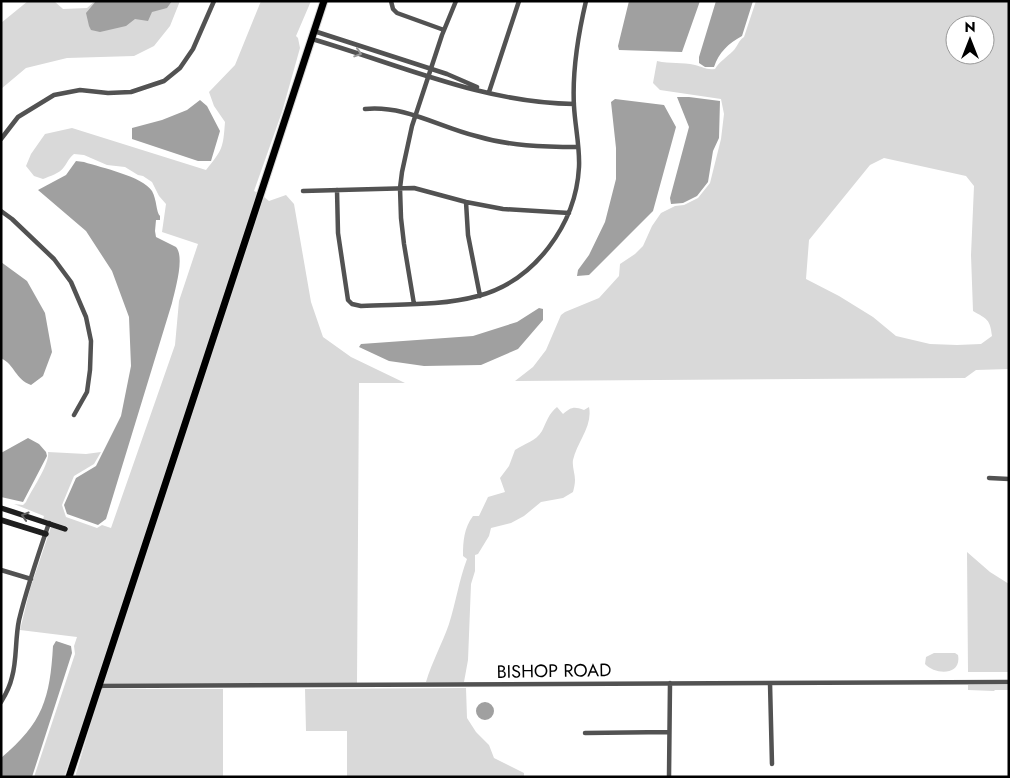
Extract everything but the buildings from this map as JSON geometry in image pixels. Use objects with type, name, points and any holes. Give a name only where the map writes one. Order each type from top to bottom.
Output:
[{"type":"main road","points":[[69,777],[324,1]]},
{"type":"street","points":[[1,139],[18,117],[54,95],[80,90],[108,93],[131,92],[164,81],[180,68],[193,49],[214,1]]},
{"type":"street","points":[[391,1],[393,9],[397,13],[444,30]]},
{"type":"street","points":[[414,304],[404,244],[400,188],[406,150],[415,115],[456,1]]},
{"type":"street","points":[[489,92],[519,1]]},
{"type":"street","points":[[338,190],[338,233],[348,300],[352,304],[361,306],[414,304],[460,300],[480,296],[506,284],[537,261],[552,245],[569,214],[575,196],[578,175],[578,147],[574,104],[576,53],[586,1]]},
{"type":"street","points":[[314,31],[431,69],[489,92]]},
{"type":"street","points":[[312,39],[428,76],[528,102],[574,104]]},
{"type":"street","points":[[365,109],[384,108],[404,112],[467,134],[500,142],[533,146],[578,147]]},
{"type":"street","points":[[303,190],[400,188],[424,190],[466,202],[517,211],[569,214]]},
{"type":"street","points":[[466,202],[468,235],[480,296]]},
{"type":"street","points":[[1,212],[12,219],[54,259],[71,282],[86,316],[91,340],[90,370],[87,392],[74,415]]},
{"type":"street","points":[[989,478],[1009,479]]},
{"type":"street","points":[[1,508],[65,529]]},
{"type":"street","points":[[1,520],[46,534]]},
{"type":"street","points":[[1,702],[13,676],[15,641],[31,579],[49,523]]},
{"type":"street","points":[[1,570],[31,579]]},
{"type":"street","name":"BISHOP ROAD","points":[[99,686],[1009,682]]},
{"type":"street","points":[[770,683],[772,764]]},
{"type":"street","points":[[669,777],[670,684]]},
{"type":"street","points":[[585,733],[669,732]]},
{"type":"shaded area","points":[[28,1],[54,1],[63,9],[87,8],[95,1],[180,1],[170,26],[154,46],[134,56],[67,58],[26,68],[1,89],[1,23]]},
{"type":"shaded area","points":[[96,1],[172,1],[167,8],[152,12],[148,21],[135,19],[126,26],[100,32],[91,30],[86,13]]},
{"type":"shaded area","points":[[261,1],[311,1],[296,36],[300,48],[282,112],[254,191],[258,193],[96,686],[64,777],[34,777],[75,654],[74,646],[77,637],[20,630],[30,589],[51,527],[66,532],[68,527],[43,519],[44,516],[14,504],[23,505],[26,502],[44,470],[48,452],[86,454],[101,452],[94,464],[74,476],[62,505],[66,517],[97,528],[102,525],[111,528],[175,345],[179,301],[198,244],[162,232],[166,204],[159,196],[152,182],[125,167],[107,165],[84,155],[74,154],[60,171],[43,179],[34,176],[26,166],[31,154],[45,134],[72,128],[206,170],[221,148],[225,122],[214,106],[209,92],[235,65]]},
{"type":"shaded area","points":[[629,1],[700,1],[682,52],[619,50],[618,46]]},
{"type":"shaded area","points":[[716,1],[753,1],[742,36],[725,49],[714,67],[705,67],[699,63],[699,57]]},
{"type":"shaded area","points":[[756,1],[1009,1],[1009,369],[976,370],[965,378],[515,381],[533,367],[546,350],[561,315],[599,298],[619,276],[620,264],[643,246],[652,226],[661,213],[698,198],[710,183],[721,139],[724,114],[721,99],[660,90],[653,83],[657,61],[690,64],[707,69],[715,69],[733,51],[744,37]],"holes":[[[884,158],[966,176],[974,186],[971,255],[973,311],[987,320],[992,336],[981,344],[930,344],[896,336],[873,317],[806,279],[809,240],[870,165]]]},
{"type":"shaded area","points":[[677,97],[720,101],[719,138],[713,151],[708,182],[697,196],[683,203],[671,204],[670,198],[689,127]]},
{"type":"shaded area","points":[[615,99],[664,105],[676,127],[653,211],[589,275],[577,276],[578,270],[589,255],[605,222],[616,179],[616,148],[611,102]]},
{"type":"shaded area","points":[[200,100],[207,106],[220,131],[211,161],[198,161],[132,139],[132,128],[162,120],[187,110]]},
{"type":"shaded area","points":[[76,161],[121,173],[147,186],[154,194],[160,216],[160,220],[156,220],[156,237],[176,247],[180,258],[172,303],[106,519],[98,525],[67,514],[64,505],[76,478],[96,466],[121,416],[131,366],[129,317],[112,271],[86,231],[38,190],[66,175]]},
{"type":"shaded area","points":[[286,195],[294,204],[311,302],[323,337],[351,357],[405,383],[359,383],[357,683],[103,684],[263,196],[269,201]]},
{"type":"shaded area","points":[[1,262],[27,281],[45,313],[52,352],[43,376],[31,385],[22,379],[1,358]]},
{"type":"shaded area","points":[[539,308],[543,309],[543,320],[518,349],[481,365],[424,366],[389,361],[359,347],[361,344],[473,336],[517,322]]},
{"type":"shaded area","points":[[557,407],[563,414],[573,408],[584,410],[589,407],[589,421],[573,460],[575,484],[573,492],[563,498],[541,502],[524,516],[511,523],[491,528],[489,536],[478,554],[475,555],[475,571],[471,584],[468,660],[464,682],[426,682],[449,624],[467,559],[463,556],[463,550],[468,525],[473,516],[479,516],[488,497],[505,492],[500,478],[509,466],[515,450],[539,435],[550,415]]},
{"type":"shaded area","points":[[28,438],[39,444],[47,456],[23,502],[1,497],[1,453]]},
{"type":"shaded area","points":[[967,552],[990,572],[1009,584],[1009,672],[968,672]]},
{"type":"shaded area","points":[[56,641],[71,646],[72,653],[32,777],[1,777],[1,758],[26,733],[42,708],[50,681],[53,646]]},
{"type":"shaded area","points":[[934,653],[955,653],[958,655],[956,667],[952,670],[941,672],[929,668],[925,664],[926,657]]},
{"type":"shaded area","points":[[968,685],[1009,685],[1009,690],[968,690]]},
{"type":"shaded area","points":[[466,688],[467,718],[476,732],[489,745],[494,758],[524,773],[524,777],[347,777],[347,731],[306,731],[305,689]]},
{"type":"shaded area","points":[[101,689],[223,689],[223,777],[75,777]]},
{"type":"shaded area","points":[[481,702],[489,702],[494,707],[492,718],[481,720],[476,715],[476,707]]}]
